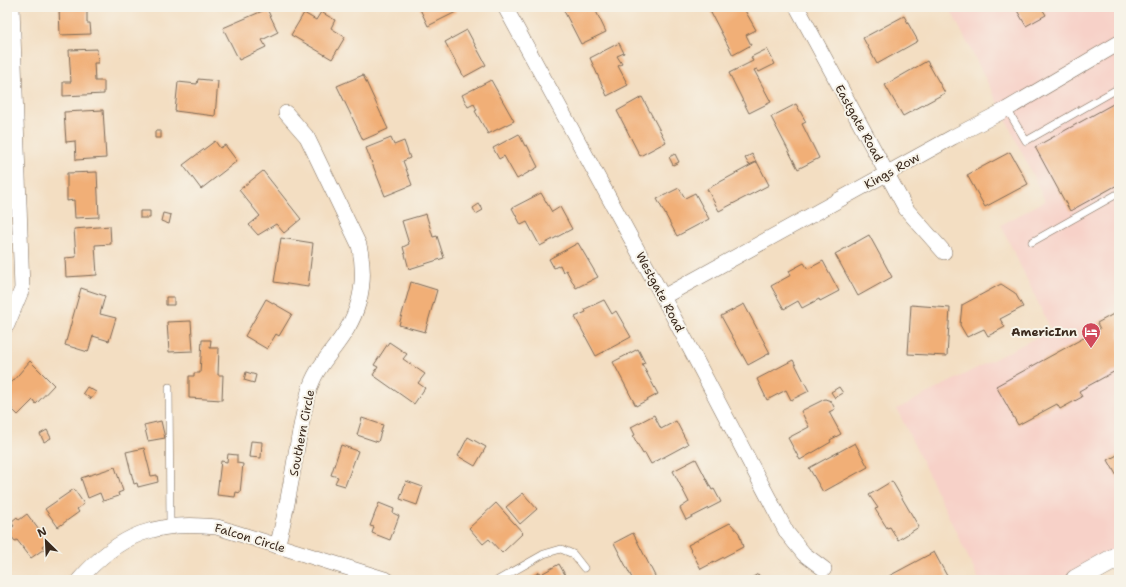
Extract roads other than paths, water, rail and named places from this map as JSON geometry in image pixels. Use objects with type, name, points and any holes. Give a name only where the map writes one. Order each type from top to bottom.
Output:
[{"type":"street","points":[[7,325],[22,289],[12,132],[12,7]]},
{"type":"street","name":"Westgate Road","points":[[505,7],[663,297],[787,533],[804,554],[824,569]]},
{"type":"street","name":"Eastgate Road","points":[[797,7],[906,209],[944,252]]},
{"type":"street","name":"Kings Row","points":[[663,297],[1007,109],[1118,45]]},
{"type":"street","name":"Southern Circle","points":[[277,546],[286,517],[309,389],[319,368],[346,330],[356,309],[363,285],[363,263],[359,245],[307,137],[286,113]]},
{"type":"street","name":"Falcon Circle","points":[[79,580],[95,561],[131,537],[170,526],[196,524],[217,527],[386,580]]},
{"type":"street","points":[[1076,580],[1119,556]]},
{"type":"lane","points":[[1007,109],[1026,141],[1119,88]]},
{"type":"lane","points":[[1032,242],[1119,193]]},
{"type":"lane","points":[[169,387],[170,526]]},
{"type":"lane","points":[[498,580],[544,554],[561,549],[573,554],[584,568]]},
{"type":"place","name":"AmericInn","points":[[1091,349]]}]
